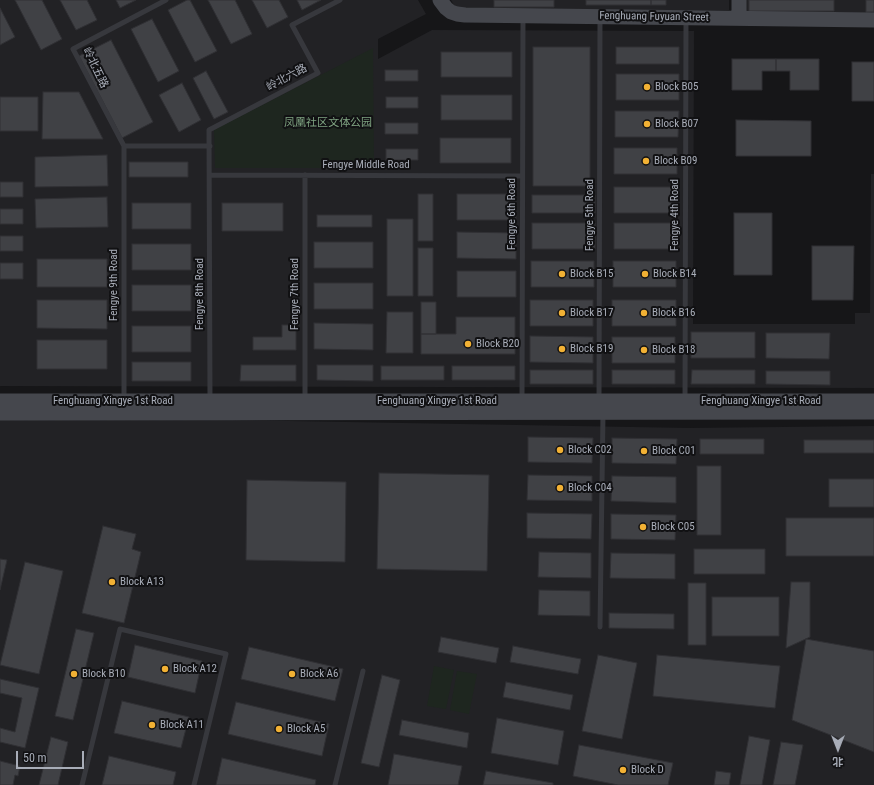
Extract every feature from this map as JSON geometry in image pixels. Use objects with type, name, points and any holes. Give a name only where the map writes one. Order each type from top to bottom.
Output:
[{"type":"street","name":"Fenghuang Fuyuan Street","points":[[440,0],[446,8],[457,14],[874,20]]},
{"type":"street","points":[[738,0],[738,18]]},
{"type":"street","name":"Fenghuang Xingye 1st Road","points":[[0,401],[124,407],[685,407],[874,412]]},
{"type":"street","name":"Fenghuang Xingye 1st Road","points":[[685,407],[874,401]]},
{"type":"street","name":"Fenghuang Xingye 1st Road","points":[[0,413],[124,407]]},
{"type":"lane","name":"岭北五路","points":[[124,146],[73,49],[166,0]]},
{"type":"lane","name":"岭北六路","points":[[210,175],[210,130],[318,73],[292,25],[340,0]]},
{"type":"lane","name":"Fengye 6th Road","points":[[522,16],[522,407]]},
{"type":"lane","name":"Fengye 5th Road","points":[[600,17],[600,627]]},
{"type":"lane","name":"Fengye 4th Road","points":[[685,407],[686,18]]},
{"type":"lane","points":[[124,146],[210,146]]},
{"type":"lane","name":"Fengye 9th Road","points":[[124,146],[124,407]]},
{"type":"lane","name":"Fengye Middle Road","points":[[210,175],[522,176]]},
{"type":"lane","name":"Fengye 8th Road","points":[[210,175],[210,407]]},
{"type":"lane","name":"Fengye 7th Road","points":[[305,175],[305,407]]},
{"type":"lane","points":[[82,785],[120,629],[226,654],[194,785]]},
{"type":"lane","points":[[335,785],[363,671]]},
{"type":"shaded area","points":[[0,0],[418,0],[426,14],[378,39],[378,59],[432,30],[694,31],[693,324],[855,324],[855,313],[870,313],[871,174],[874,174],[874,388],[0,386]]},
{"type":"shaded area","points":[[451,0],[729,0],[729,10],[457,10]]},
{"type":"shaded area","points":[[745,0],[874,0],[874,13],[745,12]]},
{"type":"shaded area","points":[[0,420],[233,420],[689,428],[874,426],[874,785],[0,785]]},
{"type":"green space","name":"凤凰社区文体公园","points":[[373,48],[374,168],[215,168],[214,130]]},
{"type":"green space","points":[[434,666],[454,670],[446,709],[427,706]]},
{"type":"green space","points":[[457,671],[477,674],[469,714],[450,710]]},
{"type":"building","points":[[15,0],[42,0],[62,39],[41,50]]},
{"type":"building","points":[[60,0],[87,0],[97,20],[76,30]]},
{"type":"building","points":[[116,0],[136,0],[120,8]]},
{"type":"building","points":[[187,0],[190,0],[217,51],[195,62],[168,10]]},
{"type":"building","points":[[208,0],[235,0],[252,34],[231,44]]},
{"type":"building","points":[[252,0],[279,0],[288,17],[267,28]]},
{"type":"building","points":[[297,0],[321,0],[302,10]]},
{"type":"building","points":[[494,0],[554,0],[554,7],[494,7]]},
{"type":"building","points":[[586,0],[651,0],[651,5],[586,5]]},
{"type":"building","points":[[651,0],[666,0],[666,5],[651,5]]},
{"type":"building","points":[[749,0],[834,0],[834,11],[749,11]]},
{"type":"building","points":[[866,0],[874,0],[874,12],[866,12]]},
{"type":"building","points":[[0,8],[15,37],[0,45]]},
{"type":"building","points":[[152,19],[179,71],[158,82],[131,29]]},
{"type":"building","points":[[111,40],[153,122],[122,138],[79,56]]},
{"type":"building","points":[[533,47],[590,47],[590,186],[533,186]]},
{"type":"building","points":[[616,47],[679,47],[679,64],[616,64]]},
{"type":"building","points":[[441,52],[512,52],[512,77],[441,77]]},
{"type":"building","points":[[732,59],[776,59],[776,71],[762,71],[762,90],[732,90]]},
{"type":"building","points":[[776,59],[819,59],[819,90],[790,90],[790,71],[776,71]]},
{"type":"building","points":[[852,62],[874,62],[874,101],[852,101]]},
{"type":"building","points":[[385,70],[418,70],[418,81],[385,81]]},
{"type":"building","points":[[206,71],[228,112],[214,119],[193,78]]},
{"type":"building","name":"Block B05","points":[[616,74],[679,74],[679,100],[616,100]]},
{"type":"building","points":[[182,83],[201,120],[179,132],[159,95]]},
{"type":"building","points":[[43,92],[79,92],[103,139],[42,139]]},
{"type":"building","points":[[441,95],[512,95],[512,120],[441,120]]},
{"type":"building","points":[[0,97],[38,97],[38,131],[0,131]]},
{"type":"building","points":[[386,97],[418,97],[418,108],[386,108]]},
{"type":"building","name":"Block B07","points":[[615,111],[679,111],[678,137],[615,137]]},
{"type":"building","points":[[736,120],[811,121],[811,156],[736,156]]},
{"type":"building","points":[[385,123],[418,123],[418,134],[385,134]]},
{"type":"building","points":[[440,138],[511,138],[511,163],[440,163]]},
{"type":"building","name":"Block B09","points":[[614,148],[677,148],[677,174],[614,174]]},
{"type":"building","points":[[386,149],[418,149],[418,160],[386,160]]},
{"type":"building","points":[[107,155],[108,186],[35,187],[35,157]]},
{"type":"building","points":[[129,162],[188,162],[188,177],[129,177]]},
{"type":"building","points":[[0,182],[23,182],[23,197],[0,197]]},
{"type":"building","points":[[614,187],[678,187],[678,213],[614,213]]},
{"type":"building","points":[[418,194],[433,194],[433,241],[418,241]]},
{"type":"building","points":[[457,194],[516,194],[516,220],[457,220]]},
{"type":"building","points":[[532,195],[595,195],[595,213],[532,213]]},
{"type":"building","points":[[107,197],[108,227],[36,228],[35,199]]},
{"type":"building","points":[[132,203],[191,203],[191,229],[132,229]]},
{"type":"building","points":[[222,203],[283,203],[283,231],[222,231]]},
{"type":"building","points":[[0,209],[23,209],[23,224],[0,224]]},
{"type":"building","points":[[734,213],[772,213],[772,275],[734,275]]},
{"type":"building","points":[[317,215],[372,215],[372,227],[317,227]]},
{"type":"building","points":[[387,219],[413,219],[413,296],[387,296]]},
{"type":"building","points":[[532,223],[595,223],[595,249],[532,249]]},
{"type":"building","points":[[614,223],[677,223],[677,249],[614,249]]},
{"type":"building","points":[[457,232],[516,233],[516,259],[457,258]]},
{"type":"building","points":[[0,236],[23,236],[23,251],[0,251]]},
{"type":"building","points":[[314,242],[373,242],[373,268],[314,268]]},
{"type":"building","points":[[132,244],[191,244],[191,270],[132,270]]},
{"type":"building","points":[[812,246],[854,246],[853,300],[812,300]]},
{"type":"building","points":[[418,248],[433,248],[433,296],[418,296]]},
{"type":"building","points":[[37,259],[107,259],[107,287],[37,287]]},
{"type":"building","name":"Block B15","points":[[531,261],[594,261],[594,287],[531,287]]},
{"type":"building","name":"Block B14","points":[[613,261],[676,261],[676,287],[613,287]]},
{"type":"building","points":[[0,263],[23,263],[23,279],[0,279]]},
{"type":"building","points":[[457,271],[516,271],[516,297],[457,297]]},
{"type":"building","points":[[314,283],[373,283],[373,309],[314,309]]},
{"type":"building","points":[[132,285],[191,285],[191,311],[132,311]]},
{"type":"building","points":[[37,300],[107,300],[107,329],[37,328]]},
{"type":"building","name":"Block B17","points":[[530,300],[593,300],[593,326],[530,326]]},
{"type":"building","name":"Block B16","points":[[612,300],[676,300],[676,326],[612,326]]},
{"type":"building","points":[[421,302],[436,302],[436,334],[421,334]]},
{"type":"building","points":[[387,312],[413,312],[413,353],[386,353]]},
{"type":"building","name":"Block B20","points":[[456,317],[515,317],[515,354],[421,354],[421,334],[456,334]]},
{"type":"building","points":[[314,323],[373,324],[373,350],[314,349]]},
{"type":"building","points":[[282,325],[296,325],[296,350],[253,350],[253,337],[282,337]]},
{"type":"building","points":[[132,326],[191,326],[191,352],[132,352]]},
{"type":"building","points":[[691,332],[755,332],[755,358],[691,358]]},
{"type":"building","points":[[766,333],[830,333],[829,359],[766,358]]},
{"type":"building","name":"Block B19","points":[[530,336],[593,337],[593,363],[530,362]]},
{"type":"building","name":"Block B18","points":[[612,337],[675,337],[675,363],[612,363]]},
{"type":"building","points":[[37,340],[107,340],[107,369],[37,369]]},
{"type":"building","points":[[132,362],[191,362],[191,381],[132,381]]},
{"type":"building","points":[[241,365],[296,365],[296,381],[240,381]]},
{"type":"building","points":[[317,365],[373,365],[373,381],[317,380]]},
{"type":"building","points":[[381,366],[444,366],[444,380],[381,380]]},
{"type":"building","points":[[452,366],[515,366],[515,380],[452,380]]},
{"type":"building","points":[[530,370],[593,370],[593,384],[530,384]]},
{"type":"building","points":[[612,370],[675,370],[675,384],[612,384]]},
{"type":"building","points":[[692,370],[755,370],[755,384],[691,384]]},
{"type":"building","points":[[766,371],[830,371],[830,385],[766,384]]},
{"type":"building","name":"Block C02","points":[[528,437],[593,438],[592,463],[528,462]]},
{"type":"building","name":"Block C01","points":[[612,438],[677,439],[676,464],[612,463]]},
{"type":"building","points":[[700,439],[764,439],[764,454],[700,454]]},
{"type":"building","points":[[804,440],[874,440],[874,453],[804,453]]},
{"type":"building","points":[[697,466],[721,466],[721,535],[697,535]]},
{"type":"building","points":[[379,473],[489,475],[487,571],[377,569]]},
{"type":"building","name":"Block C04","points":[[528,475],[592,476],[592,501],[527,500]]},
{"type":"building","points":[[612,476],[676,477],[676,503],[611,501]]},
{"type":"building","points":[[829,479],[874,479],[874,507],[829,507]]},
{"type":"building","points":[[247,480],[346,482],[345,562],[246,560]]},
{"type":"building","points":[[527,513],[592,514],[591,539],[527,538]]},
{"type":"building","name":"Block C05","points":[[611,514],[676,515],[675,540],[611,539]]},
{"type":"building","points":[[786,518],[874,518],[874,556],[786,556]]},
{"type":"building","name":"Block A13","points":[[103,526],[136,534],[132,549],[141,552],[124,623],[82,613]]},
{"type":"building","points":[[694,549],[765,549],[765,574],[694,574]]},
{"type":"building","points":[[539,552],[591,553],[591,578],[538,577]]},
{"type":"building","points":[[611,553],[675,554],[675,579],[610,578]]},
{"type":"building","points":[[0,559],[7,560],[0,590]]},
{"type":"building","points":[[25,562],[63,571],[39,674],[0,665]]},
{"type":"building","points":[[791,582],[810,582],[810,637],[786,648]]},
{"type":"building","points":[[688,583],[706,583],[706,645],[688,645]]},
{"type":"building","points":[[539,590],[590,591],[590,616],[538,615]]},
{"type":"building","points":[[712,597],[779,597],[779,636],[712,636]]},
{"type":"building","points":[[609,613],[674,614],[674,629],[609,628]]},
{"type":"building","name":"Block B10","points":[[76,629],[94,633],[73,720],[55,716]]},
{"type":"building","points":[[441,637],[499,648],[496,663],[438,652]]},
{"type":"building","points":[[806,639],[874,651],[874,752],[792,720]]},
{"type":"building","name":"Block A12","points":[[135,645],[202,661],[195,693],[128,677]]},
{"type":"building","points":[[513,646],[581,659],[578,674],[510,662]]},
{"type":"building","name":"Block A6","points":[[249,647],[343,669],[335,701],[241,679]]},
{"type":"building","points":[[598,655],[637,663],[622,739],[582,731]]},
{"type":"building","points":[[657,655],[780,666],[775,708],[653,696]]},
{"type":"building","points":[[382,675],[400,680],[379,767],[361,763]]},
{"type":"building","points":[[0,679],[39,688],[25,748],[0,742],[0,728],[15,732],[22,698],[0,693]]},
{"type":"building","points":[[506,682],[573,695],[570,710],[503,697]]},
{"type":"building","name":"Block A11","points":[[122,701],[189,717],[181,748],[114,733]]},
{"type":"building","name":"Block A5","points":[[236,702],[329,724],[322,756],[228,734]]},
{"type":"building","points":[[497,718],[564,731],[558,765],[491,753]]},
{"type":"building","points":[[402,720],[469,733],[467,748],[399,735]]},
{"type":"building","points":[[749,736],[770,740],[762,785],[740,785]]},
{"type":"building","points":[[51,737],[68,742],[58,785],[39,785]]},
{"type":"building","points":[[781,742],[803,745],[795,785],[773,785]]},
{"type":"building","name":"Block D","points":[[579,745],[673,763],[668,785],[618,785],[573,776]]},
{"type":"building","points":[[394,754],[462,766],[458,785],[388,785]]},
{"type":"building","points":[[109,756],[176,772],[173,785],[102,785]]},
{"type":"building","points":[[222,758],[316,780],[315,785],[216,785]]},
{"type":"building","points":[[0,761],[20,766],[18,776],[15,775],[13,785],[0,785]]},
{"type":"building","points":[[486,771],[553,783],[553,785],[483,785]]},
{"type":"building","points":[[716,771],[731,773],[729,785],[714,785]]},
{"type":"place","name":"Block B05","points":[[647,87]]},
{"type":"place","name":"Block B07","points":[[647,124]]},
{"type":"place","name":"Block B09","points":[[646,161]]},
{"type":"place","name":"Block B15","points":[[562,274]]},
{"type":"place","name":"Block B14","points":[[645,274]]},
{"type":"place","name":"Block B17","points":[[562,313]]},
{"type":"place","name":"Block B16","points":[[644,313]]},
{"type":"place","name":"Block B20","points":[[468,344]]},
{"type":"place","name":"Block B19","points":[[562,349]]},
{"type":"place","name":"Block B18","points":[[644,350]]},
{"type":"place","name":"Block C02","points":[[560,450]]},
{"type":"place","name":"Block C01","points":[[644,451]]},
{"type":"place","name":"Block C04","points":[[560,488]]},
{"type":"place","name":"Block C05","points":[[643,527]]},
{"type":"place","name":"Block A13","points":[[112,582]]},
{"type":"place","name":"Block A12","points":[[165,669]]},
{"type":"place","name":"Block B10","points":[[74,674]]},
{"type":"place","name":"Block A6","points":[[292,674]]},
{"type":"place","name":"Block A11","points":[[152,725]]},
{"type":"place","name":"Block A5","points":[[279,729]]},
{"type":"place","name":"Block D","points":[[623,770]]}]
